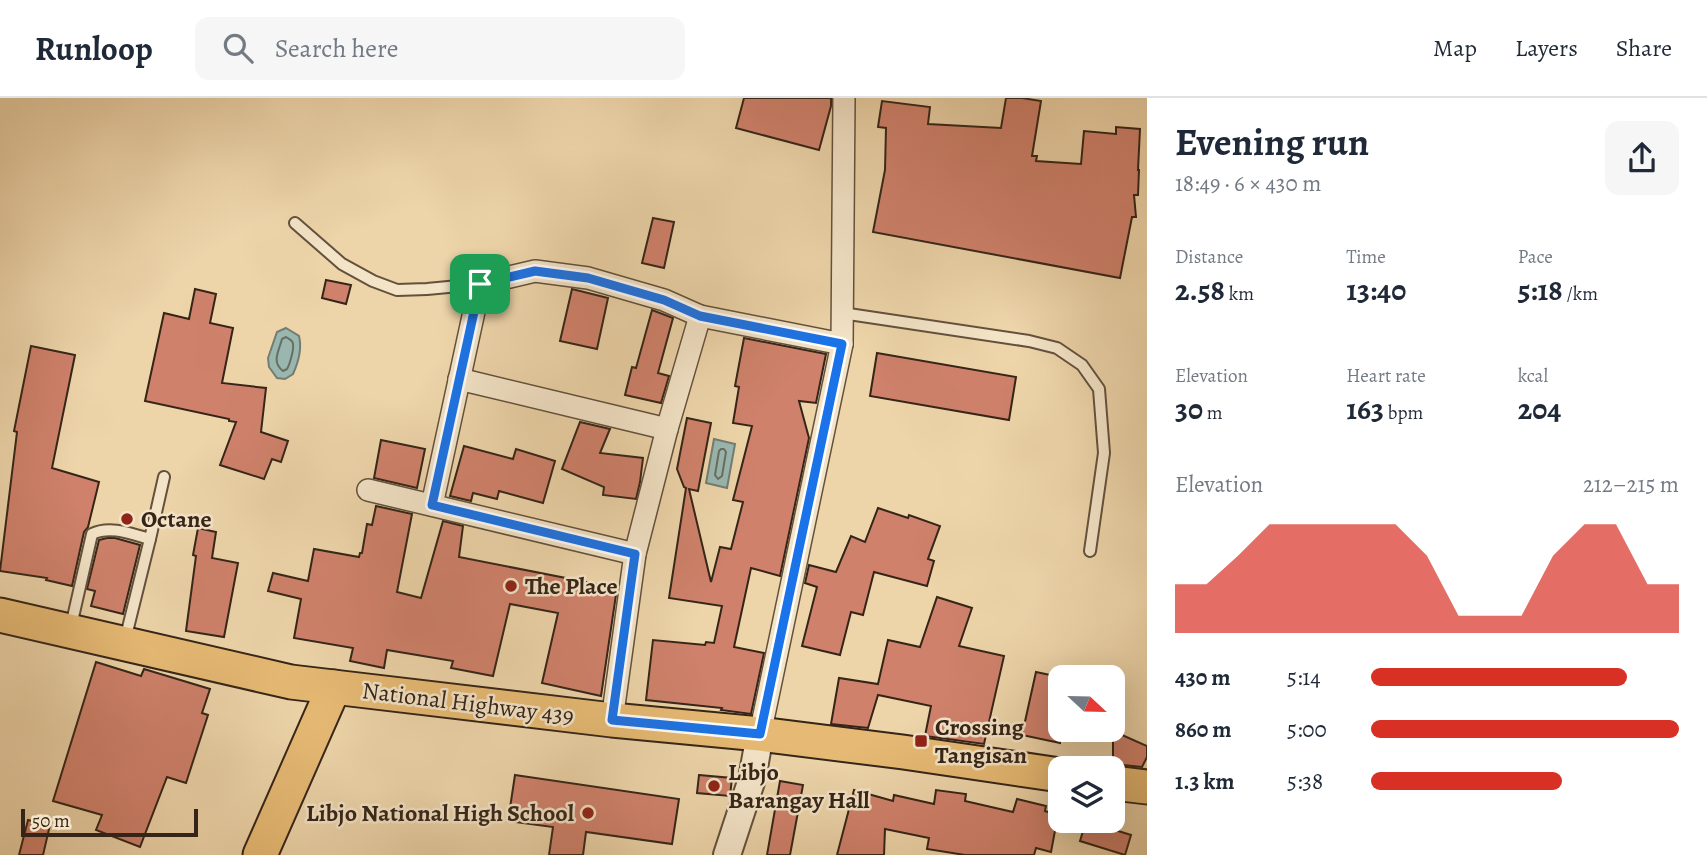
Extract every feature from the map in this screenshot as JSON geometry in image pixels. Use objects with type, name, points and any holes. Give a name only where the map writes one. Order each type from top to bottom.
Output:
[{"type":"main road","name":"National Highway 439","points":[[0,615],[291,682],[612,720],[760,734],[1048,773]]},
{"type":"main road","points":[[260,855],[334,687]]},
{"type":"main road","points":[[1125,785],[1147,788]]},
{"type":"street","points":[[727,855],[751,779],[842,344],[844,98]]},
{"type":"street","points":[[432,505],[480,284],[535,271],[588,278],[664,300],[700,316],[842,344]]},
{"type":"street","points":[[612,720],[635,554],[700,316]]},
{"type":"street","points":[[459,379],[667,429]]},
{"type":"street","points":[[368,490],[635,554]]},
{"type":"lane","points":[[295,223],[342,264],[373,281],[397,290],[480,284]]},
{"type":"lane","points":[[842,313],[1029,341],[1057,348],[1082,365],[1099,389],[1104,453],[1090,551]]},
{"type":"lane","points":[[124,643],[163,477]]},
{"type":"lane","points":[[69,631],[92,534],[99,530],[111,530],[150,538]]},
{"type":"water","points":[[286,328],[299,336],[300,345],[293,374],[285,379],[277,378],[269,367],[268,358],[277,332]]},
{"type":"water","points":[[714,439],[735,444],[727,488],[706,483]]},
{"type":"building","points":[[744,98],[831,98],[819,150],[736,128]]},
{"type":"building","points":[[1006,98],[1041,101],[1032,156],[1037,156],[1036,161],[1081,164],[1084,131],[1116,134],[1116,127],[1140,129],[1138,195],[1134,195],[1136,217],[1132,217],[1120,278],[873,232],[885,170],[886,128],[878,127],[882,101],[930,107],[928,124],[1001,128]]},
{"type":"building","points":[[653,218],[674,222],[664,268],[642,263]]},
{"type":"building","points":[[326,280],[351,285],[346,304],[322,298]]},
{"type":"building","points":[[195,289],[216,294],[210,323],[233,328],[222,383],[266,388],[261,432],[288,441],[281,462],[272,459],[264,479],[220,465],[236,422],[145,401],[164,313],[189,319]]},
{"type":"building","points":[[572,289],[608,298],[597,349],[560,341]]},
{"type":"building","points":[[652,310],[673,318],[658,373],[669,376],[661,403],[625,395],[632,367],[636,368]]},
{"type":"building","points":[[744,338],[826,354],[816,403],[799,401],[809,438],[780,576],[751,568],[734,647],[764,653],[751,714],[721,710],[722,708],[646,700],[653,640],[705,645],[706,642],[714,643],[722,606],[669,598],[686,488],[677,469],[687,418],[711,423],[698,491],[689,489],[711,582],[720,547],[731,549],[743,502],[733,500],[752,426],[733,423],[739,387],[735,386]]},
{"type":"building","points":[[31,346],[75,355],[52,468],[99,482],[72,586],[46,580],[47,578],[0,571],[17,432],[14,431]]},
{"type":"building","points":[[877,353],[1016,377],[1009,420],[870,396]]},
{"type":"building","points":[[580,422],[610,429],[600,453],[643,458],[636,499],[603,495],[604,487],[562,469]]},
{"type":"building","points":[[381,440],[425,449],[417,488],[374,478]]},
{"type":"building","points":[[464,446],[513,459],[516,449],[555,461],[543,503],[499,491],[497,499],[473,493],[471,501],[450,496]]},
{"type":"building","points":[[376,506],[412,514],[397,592],[421,598],[443,521],[463,526],[459,557],[617,588],[601,696],[542,683],[558,613],[510,604],[493,676],[451,668],[453,661],[387,650],[384,668],[350,661],[353,648],[294,638],[301,599],[268,591],[273,573],[308,581],[314,549],[359,557],[367,524],[372,525]]},
{"type":"building","points":[[878,508],[940,526],[928,559],[934,561],[927,586],[874,572],[863,615],[851,612],[840,655],[802,646],[817,587],[805,583],[809,565],[836,572],[851,536],[865,542]]},
{"type":"building","points":[[198,528],[216,532],[212,558],[238,563],[224,637],[186,631]]},
{"type":"building","points":[[107,538],[140,545],[123,614],[91,606],[95,591],[87,589],[99,540]]},
{"type":"building","points":[[937,597],[972,608],[959,646],[1004,656],[984,744],[925,736],[931,706],[878,695],[868,728],[831,724],[839,678],[878,684],[888,640],[920,647]]},
{"type":"building","points":[[96,662],[141,676],[144,669],[210,689],[202,713],[208,715],[186,783],[167,777],[140,847],[96,830],[102,815],[53,801]]},
{"type":"building","points":[[1036,672],[1048,674],[1048,740],[1022,735]]},
{"type":"building","points":[[1125,736],[1147,746],[1147,757],[1142,767],[1125,765],[1125,756],[1113,756],[1113,742],[1125,742]]},
{"type":"building","points":[[515,775],[679,799],[672,844],[586,832],[583,855],[549,855],[553,827],[508,821]]},
{"type":"building","name":"Libjo Barangay Hall","points":[[699,775],[732,778],[730,796],[697,793]]},
{"type":"building","points":[[780,781],[803,785],[790,855],[767,855]]},
{"type":"building","points":[[854,790],[893,801],[894,795],[934,804],[936,790],[966,794],[965,801],[1013,812],[1017,799],[1046,806],[1048,833],[1055,833],[1051,852],[1036,848],[1034,855],[965,855],[927,849],[929,838],[885,829],[884,855],[837,855]]},
{"type":"building","points":[[28,820],[50,825],[43,855],[19,855]]},
{"type":"building","points":[[1082,833],[1131,835],[1125,855],[1080,841]]},
{"type":"place","name":"Octane","points":[[127,519]]},
{"type":"place","name":"The Place","points":[[511,586]]},
{"type":"place","name":"Crossing Tangisan","points":[[921,741]]},
{"type":"place","name":"Libjo Barangay Hall","points":[[714,786]]},
{"type":"place","name":"Libjo National High School","points":[[588,813]]},
{"type":"route","points":[[535,271],[588,278],[664,300],[700,316],[842,344],[760,734],[612,720],[635,554],[432,505],[480,284],[535,271]]}]
